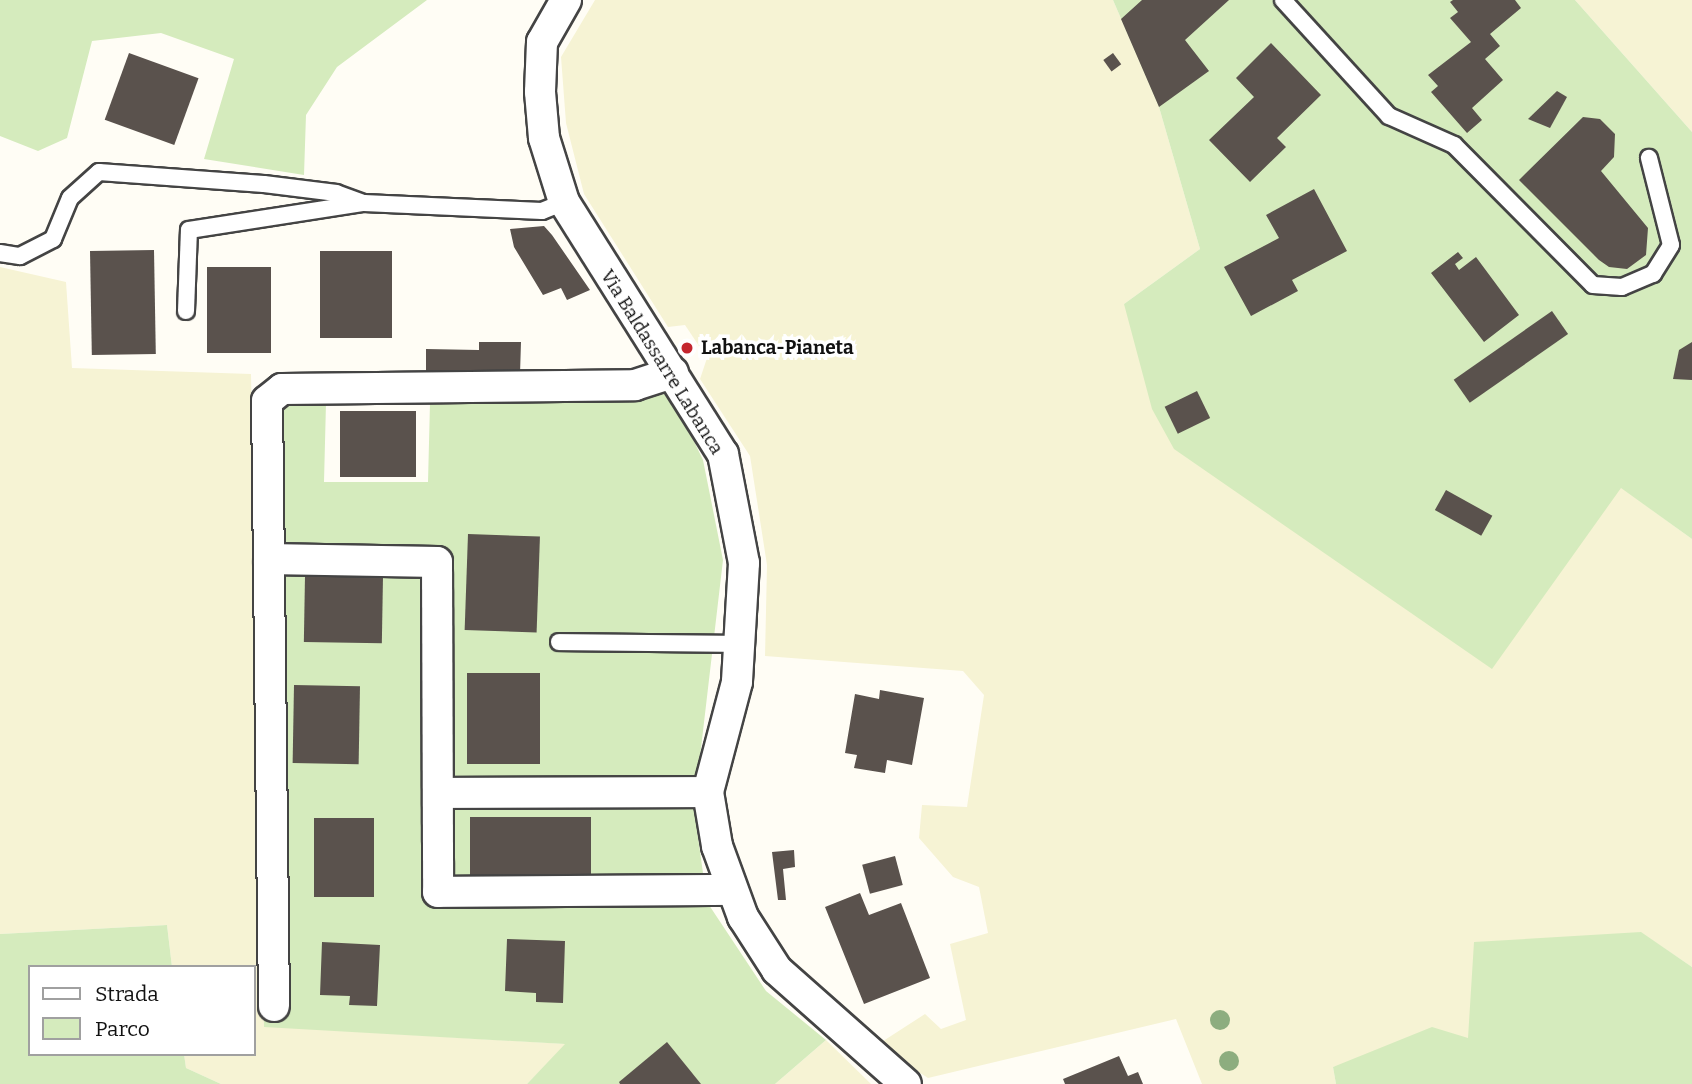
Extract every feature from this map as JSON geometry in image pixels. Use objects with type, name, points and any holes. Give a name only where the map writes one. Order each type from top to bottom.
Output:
[{"type":"street","name":"Via Baldassarre Labanca","points":[[565,0],[542,42],[540,92],[544,138],[564,202],[607,277],[673,373],[723,454],[744,563],[737,682],[708,792],[717,846],[743,917],[776,970],[906,1084]]},
{"type":"street","points":[[274,1006],[267,401],[282,389],[635,385],[673,373]]},
{"type":"street","points":[[269,559],[437,562],[438,892],[733,890]]},
{"type":"street","points":[[438,793],[708,792]]},
{"type":"lane","points":[[1283,0],[1389,116],[1454,145],[1593,285],[1622,287],[1653,274],[1671,245],[1649,158]]},
{"type":"lane","points":[[0,253],[20,256],[53,239],[70,198],[99,172],[264,184],[336,193],[364,203]]},
{"type":"lane","points":[[186,311],[189,230],[364,203],[542,211],[564,202]]},
{"type":"lane","points":[[559,642],[740,644]]},
{"type":"shaded area","points":[[595,0],[1113,0],[1159,107],[1200,249],[1124,304],[1622,488],[1692,539],[1692,967],[1640,932],[1468,1038],[1333,1067],[1336,1084],[1202,1084],[1176,1019],[928,1078],[877,1045],[925,1014],[941,1029],[966,1020],[950,944],[988,933],[979,887],[953,877],[919,838],[922,805],[967,807],[984,695],[963,671],[765,656],[767,565],[750,456],[700,379],[707,358],[685,325],[668,327],[584,194],[566,123],[561,57]]},
{"type":"shaded area","points":[[1575,0],[1692,0],[1692,132]]},
{"type":"shaded area","points":[[0,267],[66,282],[72,368],[251,374],[264,1026],[566,1044],[527,1084],[221,1084],[186,1068],[184,1056],[256,1056],[256,965],[172,965],[167,925],[0,934]]},
{"type":"shaded area","points":[[826,1040],[871,1084],[775,1084]]},
{"type":"green space","points":[[0,0],[427,0],[337,67],[306,115],[304,175],[204,159],[234,59],[161,33],[92,41],[67,138],[38,151],[0,136]]},
{"type":"green space","points":[[1113,0],[1575,0],[1692,132],[1692,539],[1621,488],[1492,669],[1174,449],[1152,409],[1124,304],[1200,249],[1159,107]]},
{"type":"green space","points":[[671,394],[703,460],[723,560],[694,808],[707,902],[766,991],[826,1040],[775,1084],[527,1084],[565,1044],[264,1027],[251,405],[326,403],[324,482],[428,482],[430,403]]},
{"type":"green space","points":[[167,925],[172,965],[28,965],[28,1056],[184,1056],[186,1068],[221,1084],[0,1084],[0,934]]},
{"type":"green space","points":[[1641,932],[1692,967],[1692,1084],[1336,1084],[1333,1067],[1432,1027],[1468,1038],[1474,942]]},
{"type":"building","points":[[1142,0],[1229,0],[1185,40],[1209,71],[1159,107],[1121,19]]},
{"type":"building","points":[[1515,0],[1521,8],[1490,34],[1500,46],[1485,59],[1503,80],[1472,108],[1482,120],[1467,133],[1431,92],[1438,86],[1428,75],[1471,42],[1450,18],[1458,12],[1450,2]]},
{"type":"building","points":[[1271,43],[1321,95],[1277,138],[1286,147],[1250,182],[1209,140],[1254,97],[1236,78]]},
{"type":"building","points":[[129,53],[199,78],[174,145],[105,120]]},
{"type":"building","points":[[1113,53],[1121,64],[1112,71],[1103,60]]},
{"type":"building","points":[[1557,91],[1567,97],[1550,128],[1528,119]]},
{"type":"building","points":[[1583,117],[1600,119],[1615,134],[1614,157],[1601,171],[1648,228],[1646,255],[1627,269],[1609,267],[1599,260],[1519,180]]},
{"type":"building","points":[[1314,189],[1347,251],[1292,280],[1298,291],[1251,316],[1224,267],[1279,238],[1266,215]]},
{"type":"building","points":[[544,226],[590,290],[567,300],[561,288],[543,295],[514,247],[510,229]]},
{"type":"building","points":[[154,250],[156,354],[92,355],[90,251]]},
{"type":"building","points":[[320,251],[392,251],[392,338],[320,338]]},
{"type":"building","points":[[1458,252],[1463,258],[1455,264],[1459,270],[1476,257],[1519,315],[1484,342],[1431,273]]},
{"type":"building","points":[[207,267],[271,267],[271,353],[207,353]]},
{"type":"building","points":[[1552,311],[1568,334],[1470,403],[1454,380]]},
{"type":"building","points":[[479,342],[521,342],[520,374],[426,373],[426,349],[479,350]]},
{"type":"building","points":[[1692,342],[1692,380],[1673,379],[1679,350]]},
{"type":"building","points":[[1197,391],[1210,418],[1178,434],[1165,407]]},
{"type":"building","points":[[340,411],[416,411],[416,477],[340,477]]},
{"type":"building","points":[[1446,490],[1492,516],[1481,536],[1435,510]]},
{"type":"building","points":[[468,534],[540,537],[537,632],[465,630]]},
{"type":"building","points":[[305,576],[383,577],[382,643],[304,642]]},
{"type":"building","points":[[467,673],[540,673],[540,764],[467,764]]},
{"type":"building","points":[[294,685],[360,686],[359,764],[293,763]]},
{"type":"building","points":[[880,690],[924,698],[912,765],[887,760],[885,773],[854,768],[857,755],[845,753],[855,694],[879,699]]},
{"type":"building","points":[[470,817],[591,817],[591,883],[470,883]]},
{"type":"building","points":[[314,818],[374,818],[374,897],[314,897]]},
{"type":"building","points":[[794,850],[795,867],[783,869],[786,900],[778,900],[772,852]]},
{"type":"building","points":[[895,856],[903,885],[870,894],[862,865]]},
{"type":"building","points":[[860,893],[869,915],[901,903],[930,978],[864,1004],[825,907]]},
{"type":"building","points":[[507,939],[565,941],[563,1003],[536,1002],[536,993],[505,991]]},
{"type":"building","points":[[322,942],[380,945],[377,1006],[349,1005],[350,996],[320,995]]},
{"type":"building","points":[[667,1042],[701,1084],[620,1084],[619,1082]]},
{"type":"building","points":[[1119,1056],[1128,1076],[1138,1072],[1143,1084],[1065,1084],[1063,1079]]},
{"type":"place","name":"Labanca-Pianeta","points":[[687,348]]}]
